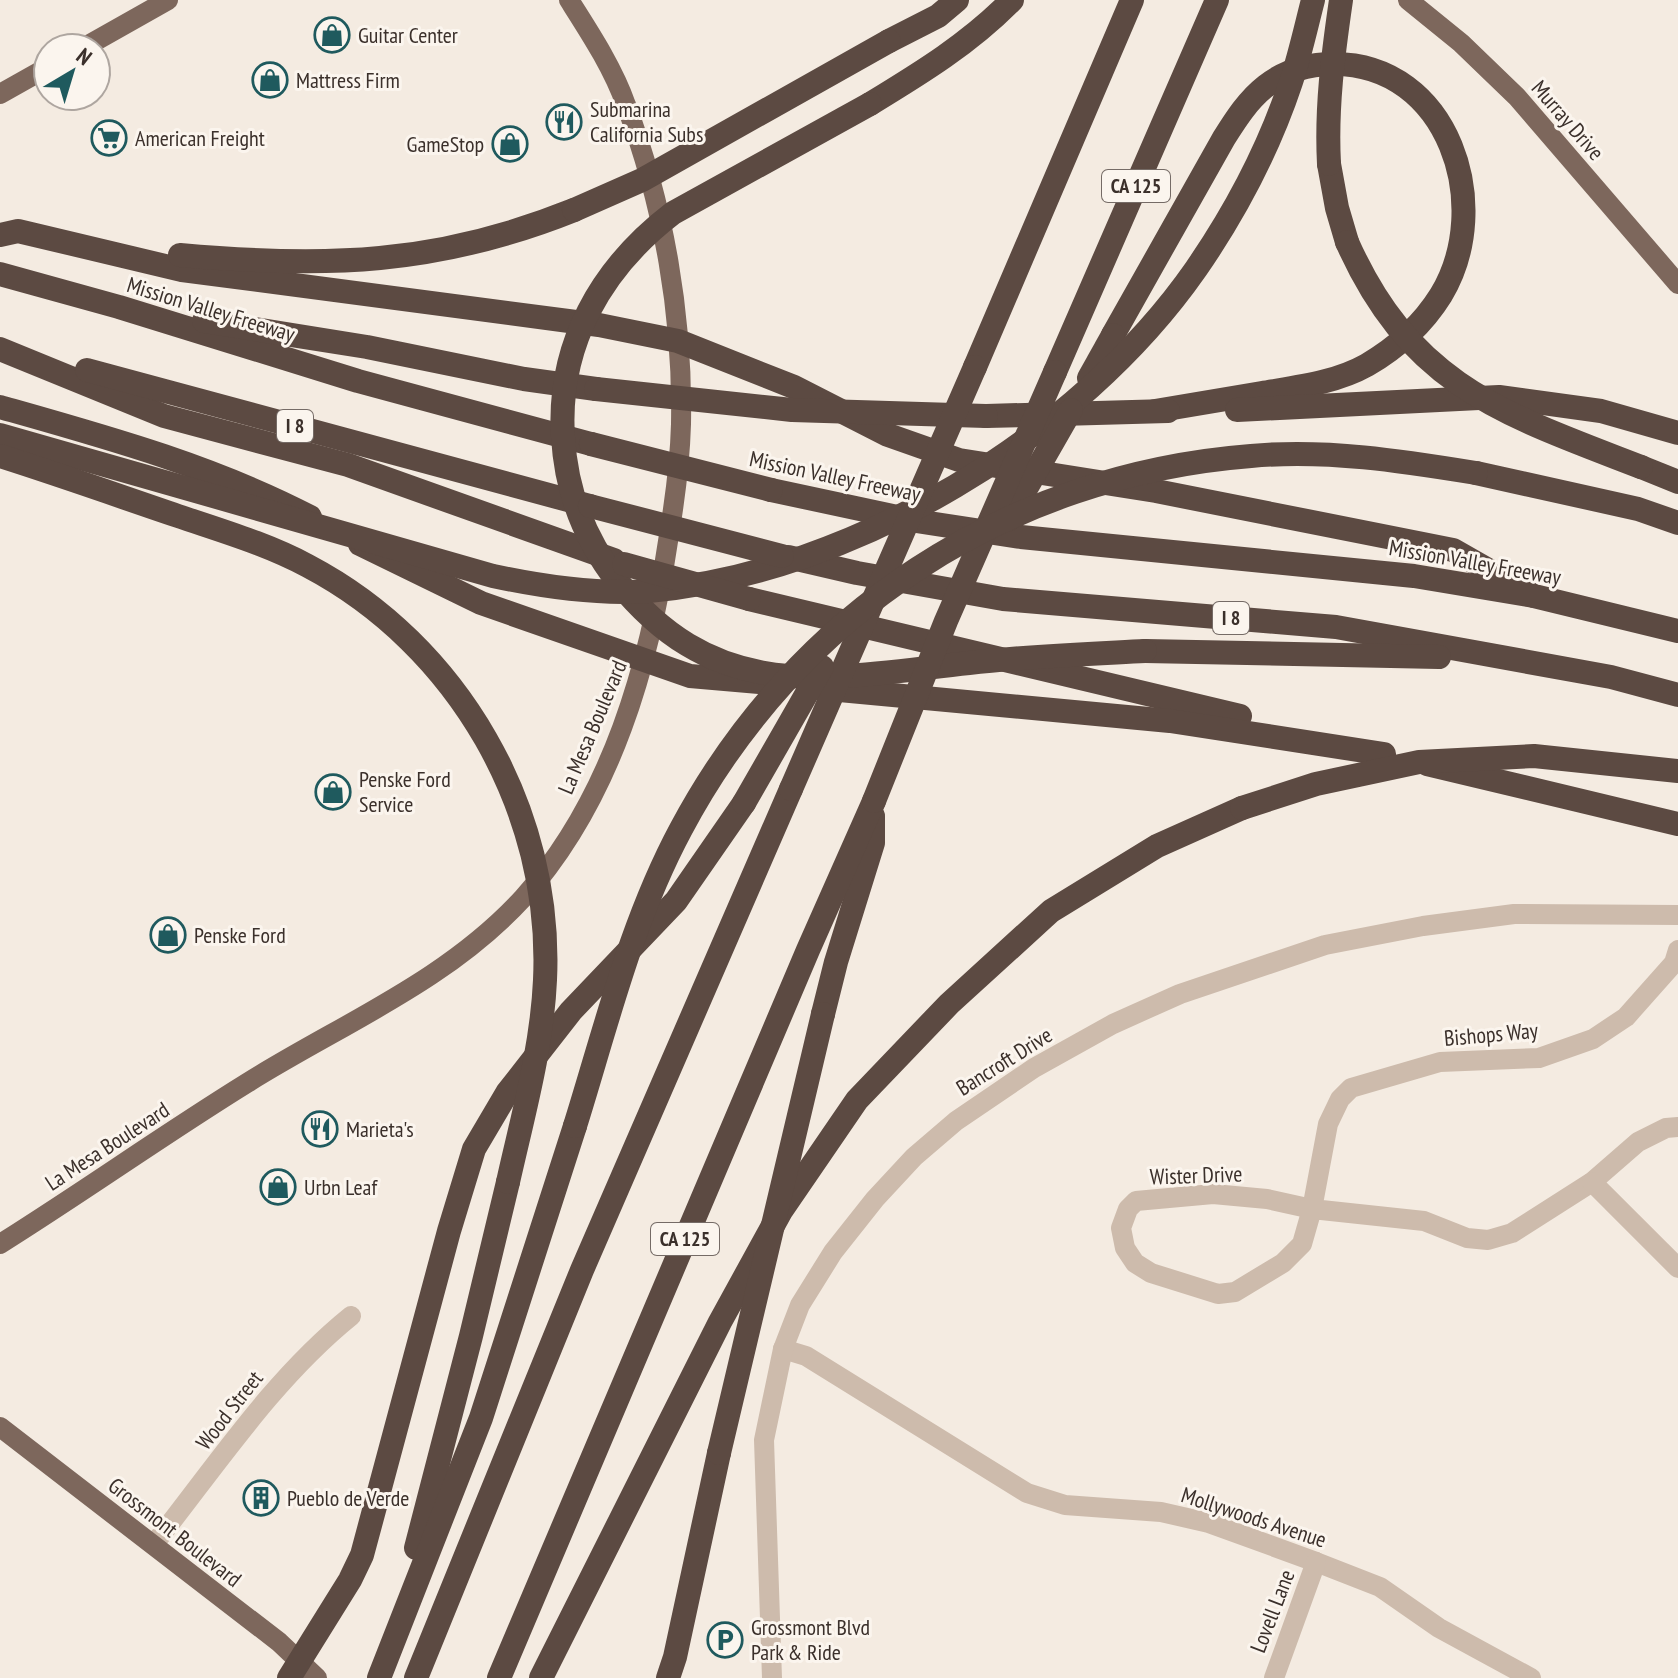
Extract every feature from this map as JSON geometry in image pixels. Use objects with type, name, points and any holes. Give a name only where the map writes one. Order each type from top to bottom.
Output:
[{"type":"highway","points":[[86,246],[244,260],[368,260],[465,246],[525,230],[642,180],[938,16],[957,0]]},
{"type":"highway","points":[[1012,0],[996,17],[938,63],[673,213],[647,233],[604,283],[590,305],[577,339],[562,409],[567,474],[581,521],[610,572],[652,619],[709,656],[779,677],[851,677],[972,662],[1145,651],[1513,658]]},
{"type":"highway","points":[[416,1678],[582,1270],[1132,0]]},
{"type":"highway","name":"CA 125","points":[[499,1678],[801,965],[874,801],[946,621],[1217,0]]},
{"type":"highway","points":[[0,435],[529,584],[581,590],[647,591],[743,575],[811,554],[883,525],[1011,452],[1109,370],[1154,322],[1195,271],[1249,181],[1292,80],[1313,0]]},
{"type":"highway","points":[[1341,0],[1326,124],[1329,164],[1347,242],[1386,313],[1408,340],[1450,378],[1490,405],[1678,482]]},
{"type":"highway","points":[[946,621],[1032,481],[1243,108],[1266,86],[1294,70],[1322,64],[1375,69],[1402,83],[1421,99],[1439,121],[1452,147],[1464,199],[1460,244],[1442,294],[1414,330],[1394,348],[1341,376],[1302,386],[1155,411]]},
{"type":"highway","points":[[0,235],[18,231],[182,270],[599,325],[678,341],[794,387],[888,435],[959,460],[1156,491],[1453,550],[1534,596]]},
{"type":"highway","name":"Mission Valley Freeway","points":[[0,274],[119,307],[358,381],[591,444],[771,490],[916,521],[1021,537],[1414,576],[1534,596],[1678,631]]},
{"type":"highway","points":[[119,307],[367,347],[524,379],[792,410],[986,416],[1218,411],[1499,397],[1601,411],[1678,433]]},
{"type":"highway","points":[[0,348],[164,416],[348,465],[624,564],[749,599],[1678,824]]},
{"type":"highway","name":"I 8","points":[[0,348],[590,506],[857,573],[1003,599],[1336,627],[1611,677],[1678,695]]},
{"type":"highway","points":[[0,407],[123,442],[210,472],[285,504],[481,603],[690,676],[1132,716],[1384,754]]},
{"type":"highway","points":[[379,1678],[481,1418],[653,887],[681,829],[712,776],[749,723],[798,666],[836,630],[952,546],[1045,501],[1134,473],[1192,462],[1254,455],[1327,454],[1395,460],[1476,473],[1638,509],[1678,523]]},
{"type":"highway","points":[[0,456],[241,538],[309,566],[355,594],[422,651],[477,722],[500,763],[519,808],[537,873],[546,943],[542,1022],[508,1182],[393,1644]]},
{"type":"highway","points":[[294,1669],[350,1580],[362,1555],[474,1149],[516,1081],[571,1011],[676,901],[744,803],[826,659],[889,564]]},
{"type":"highway","points":[[541,1678],[720,1322],[781,1211],[857,1100],[949,1004],[1051,911],[1157,846],[1242,808],[1316,784],[1419,762],[1534,756],[1678,771]]},
{"type":"highway","points":[[668,1678],[823,1014],[873,843],[874,801]]},
{"type":"main road","points":[[111,32],[168,0]]},
{"type":"main road","name":"La Mesa Boulevard","points":[[0,1244],[250,1081],[407,992],[450,963],[492,929],[524,897],[578,820],[609,758],[646,661],[674,504],[681,427],[678,341],[666,249],[643,155],[625,101],[569,0]]},
{"type":"main road","name":"Murray Drive","points":[[1408,0],[1461,43],[1517,97],[1678,284]]},
{"type":"main road","points":[[0,94],[32,76]]},
{"type":"main road","name":"Grossmont Boulevard","points":[[0,1427],[154,1544],[294,1669],[317,1678]]},
{"type":"street","name":"Bancroft Drive","points":[[772,1678],[764,1440],[783,1349],[800,1305],[833,1252],[875,1199],[914,1157],[991,1095],[1113,1024],[1180,994],[1248,969],[1339,942],[1423,926],[1514,914],[1678,915]]},
{"type":"street","name":"Bishops Way","points":[[1312,1209],[1328,1124],[1340,1099],[1351,1088],[1440,1062],[1539,1058],[1593,1039],[1626,1017],[1674,963],[1678,950]]},
{"type":"street","name":"Wister Drive","points":[[1312,1209],[1302,1244],[1283,1263],[1235,1292],[1218,1294],[1151,1273],[1135,1263],[1122,1239],[1123,1219],[1136,1201],[1213,1194],[1424,1221],[1467,1238],[1488,1240],[1512,1233],[1592,1182],[1638,1142],[1666,1128],[1678,1127]]},
{"type":"street","points":[[1592,1182],[1678,1268]]},
{"type":"street","name":"Wood Street","points":[[154,1544],[290,1372],[319,1341],[351,1316]]},
{"type":"street","name":"Mollywoods Avenue","points":[[783,1349],[806,1356],[1027,1493],[1065,1505],[1161,1512],[1209,1523],[1316,1562],[1380,1587],[1439,1628],[1531,1678]]},
{"type":"street","name":"Lovell Lane","points":[[1274,1678],[1316,1562]]},
{"type":"place","name":"Guitar Center","points":[[332,35]]},
{"type":"place","name":"Mattress Firm","points":[[270,80]]},
{"type":"place","name":"Submarina California Subs","points":[[564,122]]},
{"type":"place","name":"American Freight","points":[[109,138]]},
{"type":"place","name":"GameStop","points":[[510,144]]},
{"type":"place","name":"Penske Ford Service","points":[[333,792]]},
{"type":"place","name":"Penske Ford","points":[[168,935]]},
{"type":"place","name":"Marieta's","points":[[320,1129]]},
{"type":"place","name":"Urbn Leaf","points":[[278,1187]]},
{"type":"place","name":"Pueblo de Verde","points":[[261,1498]]},
{"type":"place","name":"Grossmont Blvd Park & Ride","points":[[725,1640]]}]
